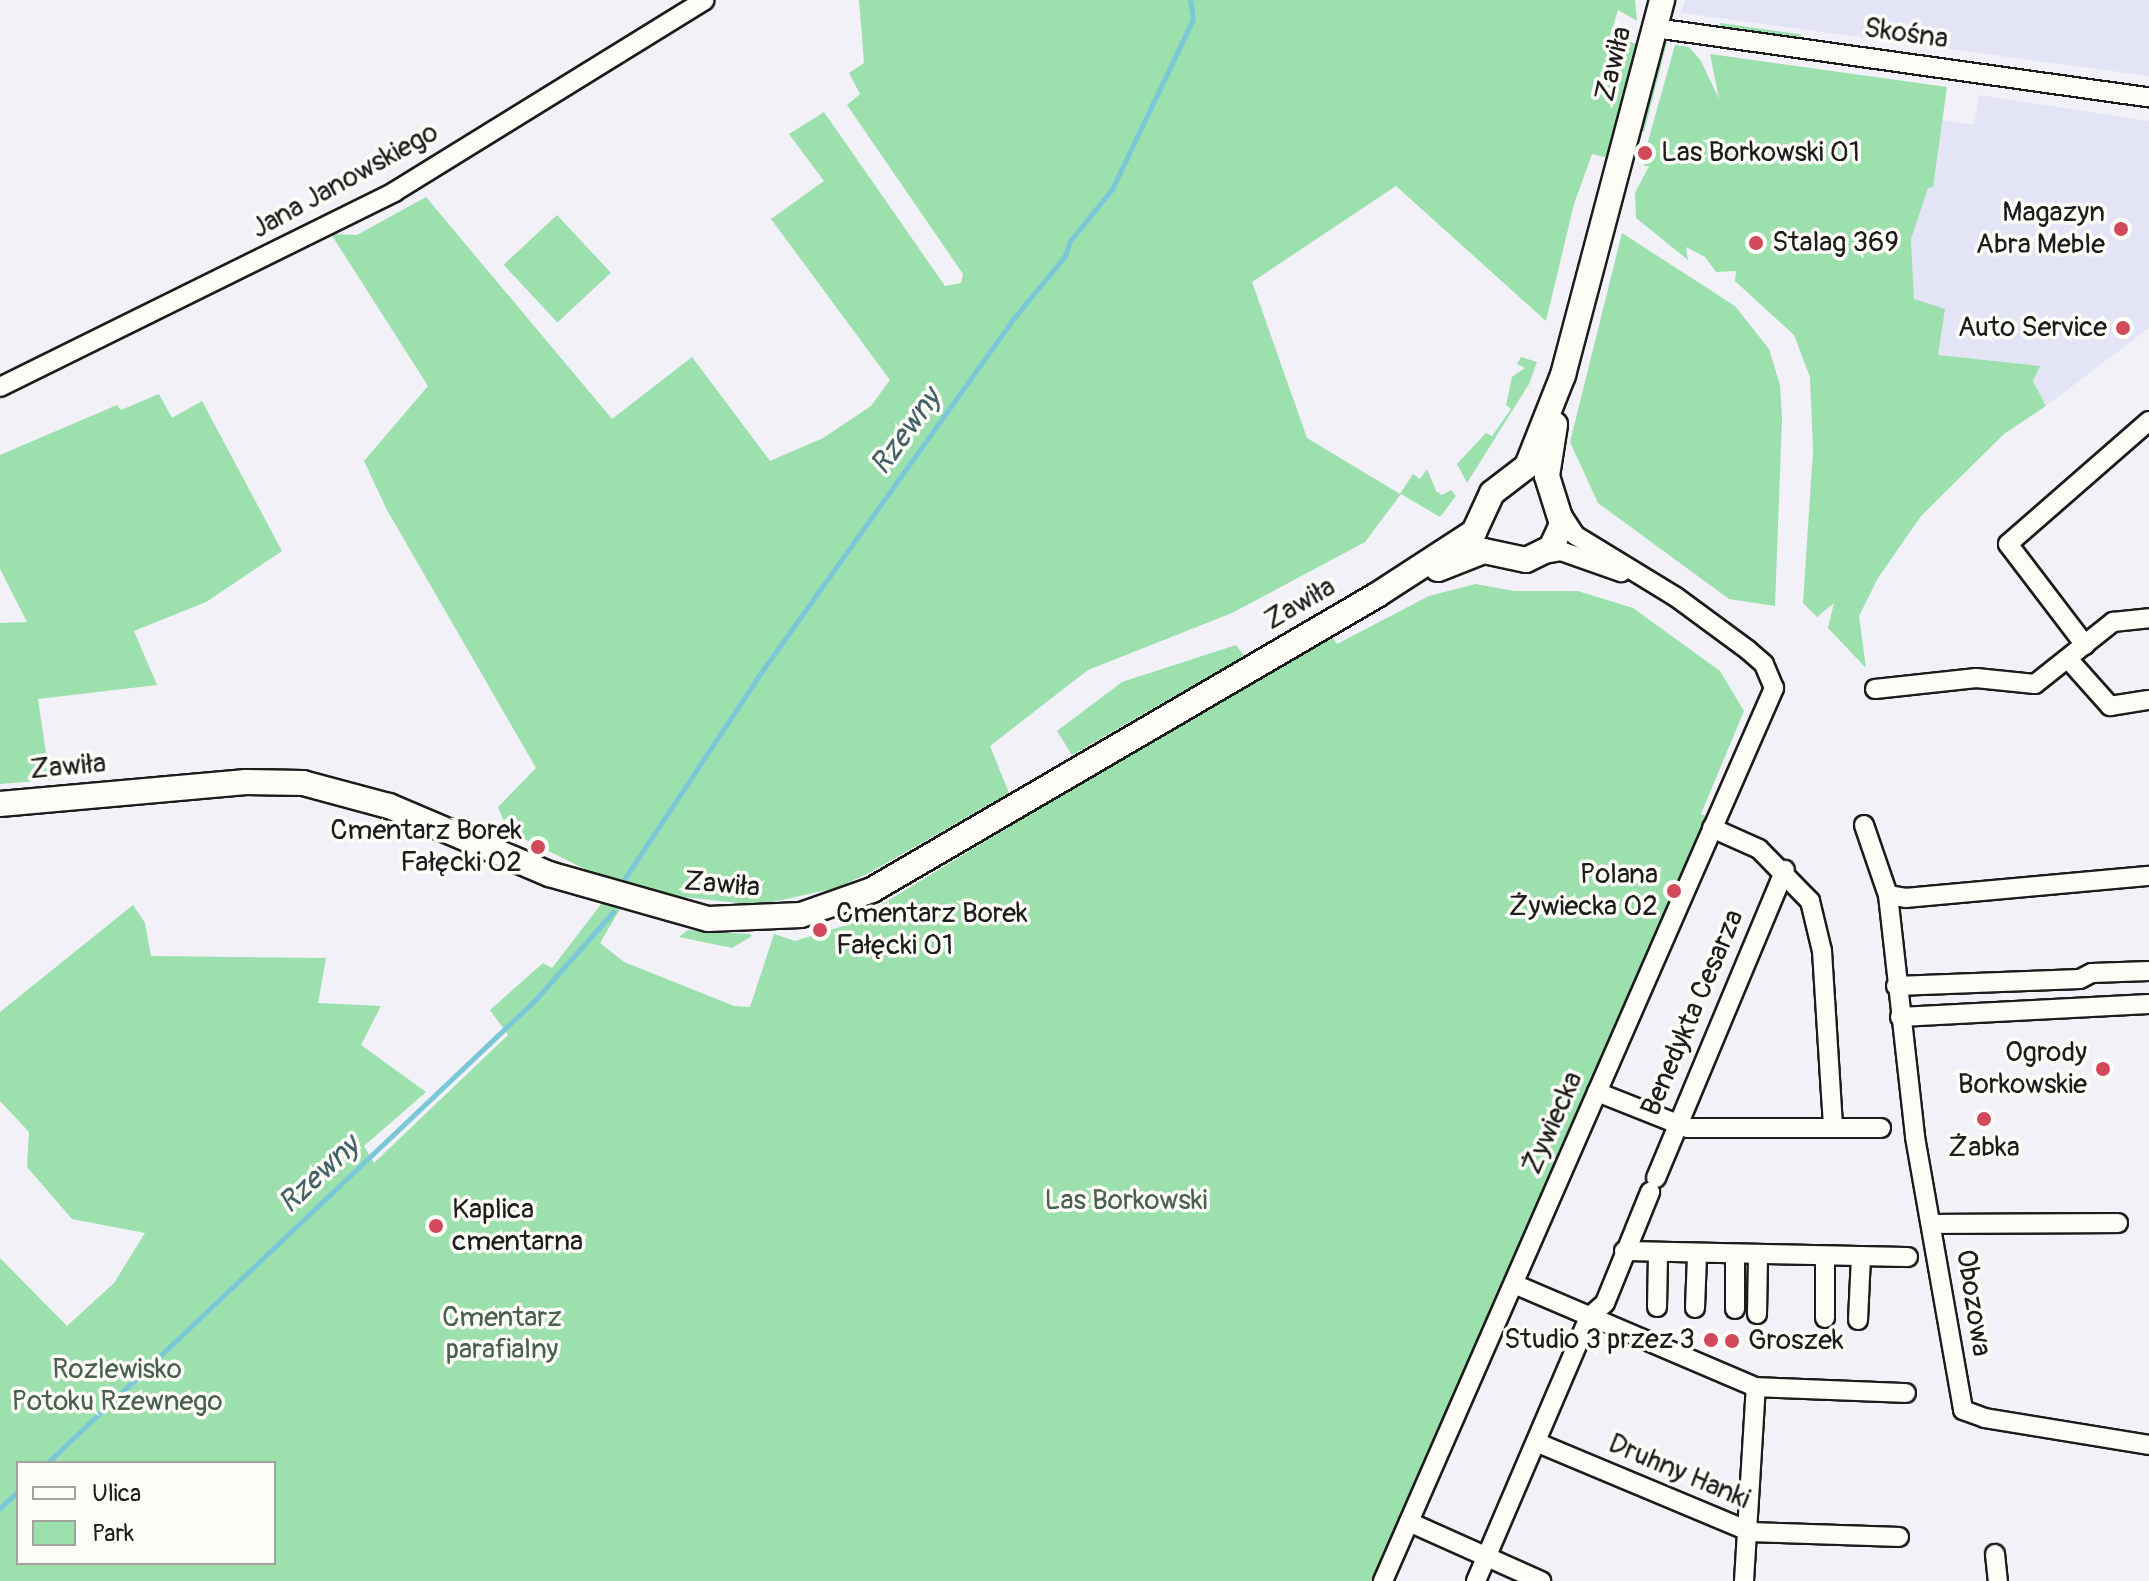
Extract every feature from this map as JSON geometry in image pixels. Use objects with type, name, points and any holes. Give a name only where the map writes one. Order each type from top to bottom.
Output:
[{"type":"street","name":"Jana Janowskiego","points":[[0,387],[394,192],[705,0]]},
{"type":"street","name":"Zawiła","points":[[1559,506],[1547,472],[1563,375],[1662,0]]},
{"type":"street","name":"Skośna","points":[[1655,28],[2149,97]]},
{"type":"street","name":"Zawiła","points":[[0,804],[246,782],[303,783],[356,794],[549,874],[672,911],[744,921],[801,915],[891,880],[1377,595],[1467,538],[1482,517],[1492,493],[1509,482],[1530,461],[1563,375]]},
{"type":"street","points":[[2085,645],[2008,544],[2149,421]]},
{"type":"street","points":[[1509,482],[1540,484],[1559,506],[1575,535],[1650,582]]},
{"type":"street","points":[[1543,554],[1560,533],[1559,506]]},
{"type":"street","points":[[1482,517],[1488,541],[1501,554]]},
{"type":"street","name":"Zawiła","points":[[1377,595],[1484,551],[1517,560],[1543,554]]},
{"type":"street","points":[[1543,554],[1566,552],[1650,582]]},
{"type":"street","name":"Żywiecka","points":[[1383,1581],[1774,688],[1764,664],[1748,650],[1650,582]]},
{"type":"street","points":[[1875,689],[1976,678],[2031,684],[2069,660],[2113,622],[2149,618]]},
{"type":"street","points":[[2069,660],[2110,706],[2149,700]]},
{"type":"street","name":"Obozowa","points":[[1864,825],[1888,895],[1900,1017],[1963,1410],[1985,1418],[2149,1445]]},
{"type":"street","points":[[1712,828],[1759,849],[1785,870],[1810,901],[1822,951],[1833,1128]]},
{"type":"street","name":"Benedykta Cesarza","points":[[1476,1581],[1538,1443],[1589,1317],[1605,1303],[1676,1124],[1785,870]]},
{"type":"street","points":[[1888,895],[1906,898],[2149,876]]},
{"type":"street","points":[[1896,986],[2080,979],[2092,973],[2149,971]]},
{"type":"street","points":[[1900,1017],[2149,1004]]},
{"type":"street","points":[[1597,1092],[1676,1124],[1881,1128]]},
{"type":"street","points":[[1932,1224],[2118,1223]]},
{"type":"street","points":[[1624,1251],[1697,1255],[1908,1257]]},
{"type":"street","points":[[1657,1307],[1658,1254]]},
{"type":"street","points":[[1695,1308],[1697,1255]]},
{"type":"street","points":[[1735,1255],[1735,1309]]},
{"type":"street","points":[[1757,1314],[1758,1255]]},
{"type":"street","points":[[1825,1256],[1825,1318]]},
{"type":"street","points":[[1858,1320],[1861,1256]]},
{"type":"street","points":[[1514,1284],[1756,1387],[1906,1393]]},
{"type":"street","points":[[1744,1581],[1751,1532],[1756,1387]]},
{"type":"street","name":"Druhny Hanki","points":[[1538,1443],[1751,1532],[1899,1537]]},
{"type":"street","points":[[1409,1522],[1541,1581]]},
{"type":"street","points":[[1995,1554],[1998,1581]]},
{"type":"shaded area","points":[[1685,0],[2149,0],[2149,76],[1681,13]]},
{"type":"shaded area","points":[[1979,95],[2149,121],[2149,328],[2046,406],[2033,381],[2039,366],[1937,355],[1914,300],[1911,239],[1928,187],[1933,186],[1942,120],[1974,125]]},
{"type":"green space","points":[[859,0],[1635,0],[1637,21],[1618,10],[1610,36],[1637,44],[1608,158],[1592,154],[1574,204],[1546,321],[1396,186],[1252,282],[1307,438],[1400,494],[1413,474],[1420,479],[1427,469],[1436,491],[1442,495],[1451,490],[1456,496],[1440,517],[1401,494],[1365,542],[1232,613],[1088,670],[990,746],[1009,793],[869,873],[836,888],[758,905],[665,895],[597,875],[514,834],[503,819],[498,807],[536,768],[387,510],[364,461],[428,386],[331,234],[357,235],[426,197],[612,419],[692,357],[770,461],[823,438],[871,406],[890,380],[771,219],[824,181],[789,134],[824,112],[945,286],[961,283],[963,274],[847,105],[860,94],[849,73],[864,63]]},
{"type":"green space","points":[[1720,23],[1801,34],[1800,42],[1719,31]]},
{"type":"green space","points":[[1667,42],[1644,132],[1641,131],[1662,45]]},
{"type":"green space","points":[[1675,45],[1689,47],[1701,61],[1719,99],[1710,54],[1947,87],[1933,187],[1928,188],[1911,239],[1914,299],[1945,309],[1938,355],[2040,366],[2033,381],[2046,406],[2004,434],[1921,516],[1878,578],[1859,616],[1866,668],[1828,628],[1834,603],[1817,617],[1803,603],[1813,450],[1810,377],[1794,335],[1735,281],[1736,271],[1716,272],[1705,257],[1686,247],[1688,260],[1636,218],[1635,193],[1649,166],[1644,166],[1647,145]]},
{"type":"green space","points":[[557,215],[611,273],[557,323],[504,265]]},
{"type":"green space","points":[[1622,233],[1735,306],[1769,349],[1780,385],[1782,419],[1775,606],[1729,599],[1598,503],[1570,442]]},
{"type":"green space","points":[[1521,357],[1537,362],[1529,384],[1467,483],[1457,464],[1486,433],[1492,436],[1511,409],[1506,405],[1512,377],[1525,368],[1517,364]]},
{"type":"green space","points":[[159,394],[172,418],[202,401],[282,551],[206,602],[134,631],[157,685],[38,699],[50,780],[0,784],[0,623],[27,622],[0,569],[0,455],[117,405],[121,410]]},
{"type":"green space","name":"Las Borkowski","points":[[1476,584],[1514,591],[1578,591],[1633,608],[1720,671],[1744,711],[1701,814],[1708,817],[1375,1581],[0,1581],[0,1258],[67,1326],[114,1283],[145,1233],[72,1219],[27,1167],[29,1132],[0,1101],[0,1012],[133,905],[145,923],[151,956],[326,958],[318,1003],[381,1006],[361,1045],[426,1092],[364,1146],[374,1163],[508,1035],[490,1010],[543,963],[552,968],[602,903],[620,909],[600,943],[624,962],[734,1006],[750,1007],[774,934],[795,941],[850,924],[1329,631],[1337,644],[1429,596]]},
{"type":"green space","points":[[1236,645],[1244,656],[1072,755],[1057,731],[1122,682]]},
{"type":"green space","points":[[688,930],[752,936],[732,948],[679,937]]},
{"type":"waterway","name":"Rzewny","points":[[625,878],[762,671],[1014,318],[1065,256],[1070,241],[1112,189],[1193,19],[1190,0]]},
{"type":"waterway","name":"Rzewny","points":[[49,1461],[535,1000],[613,912]]},
{"type":"waterway","name":"Rzewny","points":[[0,1508],[16,1493]]},
{"type":"place","name":"Las Borkowski 01","points":[[1645,153]]},
{"type":"place","name":"Magazyn Abra Meble","points":[[2121,229]]},
{"type":"place","name":"Stalag 369","points":[[1756,243]]},
{"type":"place","name":"Auto Service","points":[[2123,328]]},
{"type":"place","name":"Cmentarz Borek Fałęcki 02","points":[[538,847]]},
{"type":"place","name":"Polana Żywiecka 02","points":[[1674,891]]},
{"type":"place","name":"Cmentarz Borek Fałęcki 01","points":[[820,930]]},
{"type":"place","name":"Ogrody Borkowskie","points":[[2103,1069]]},
{"type":"place","name":"Żabka","points":[[1984,1119]]},
{"type":"place","name":"Kaplica cmentarna","points":[[436,1226]]},
{"type":"place","name":"Studio 3 przez 3","points":[[1711,1340]]},
{"type":"place","name":"Groszek","points":[[1732,1341]]},
{"type":"park label","name":"Cmentarz parafialny","points":[[502,1334]]},
{"type":"park label","name":"Rozlewisko Potoku Rzewnego","points":[[117,1386]]}]
